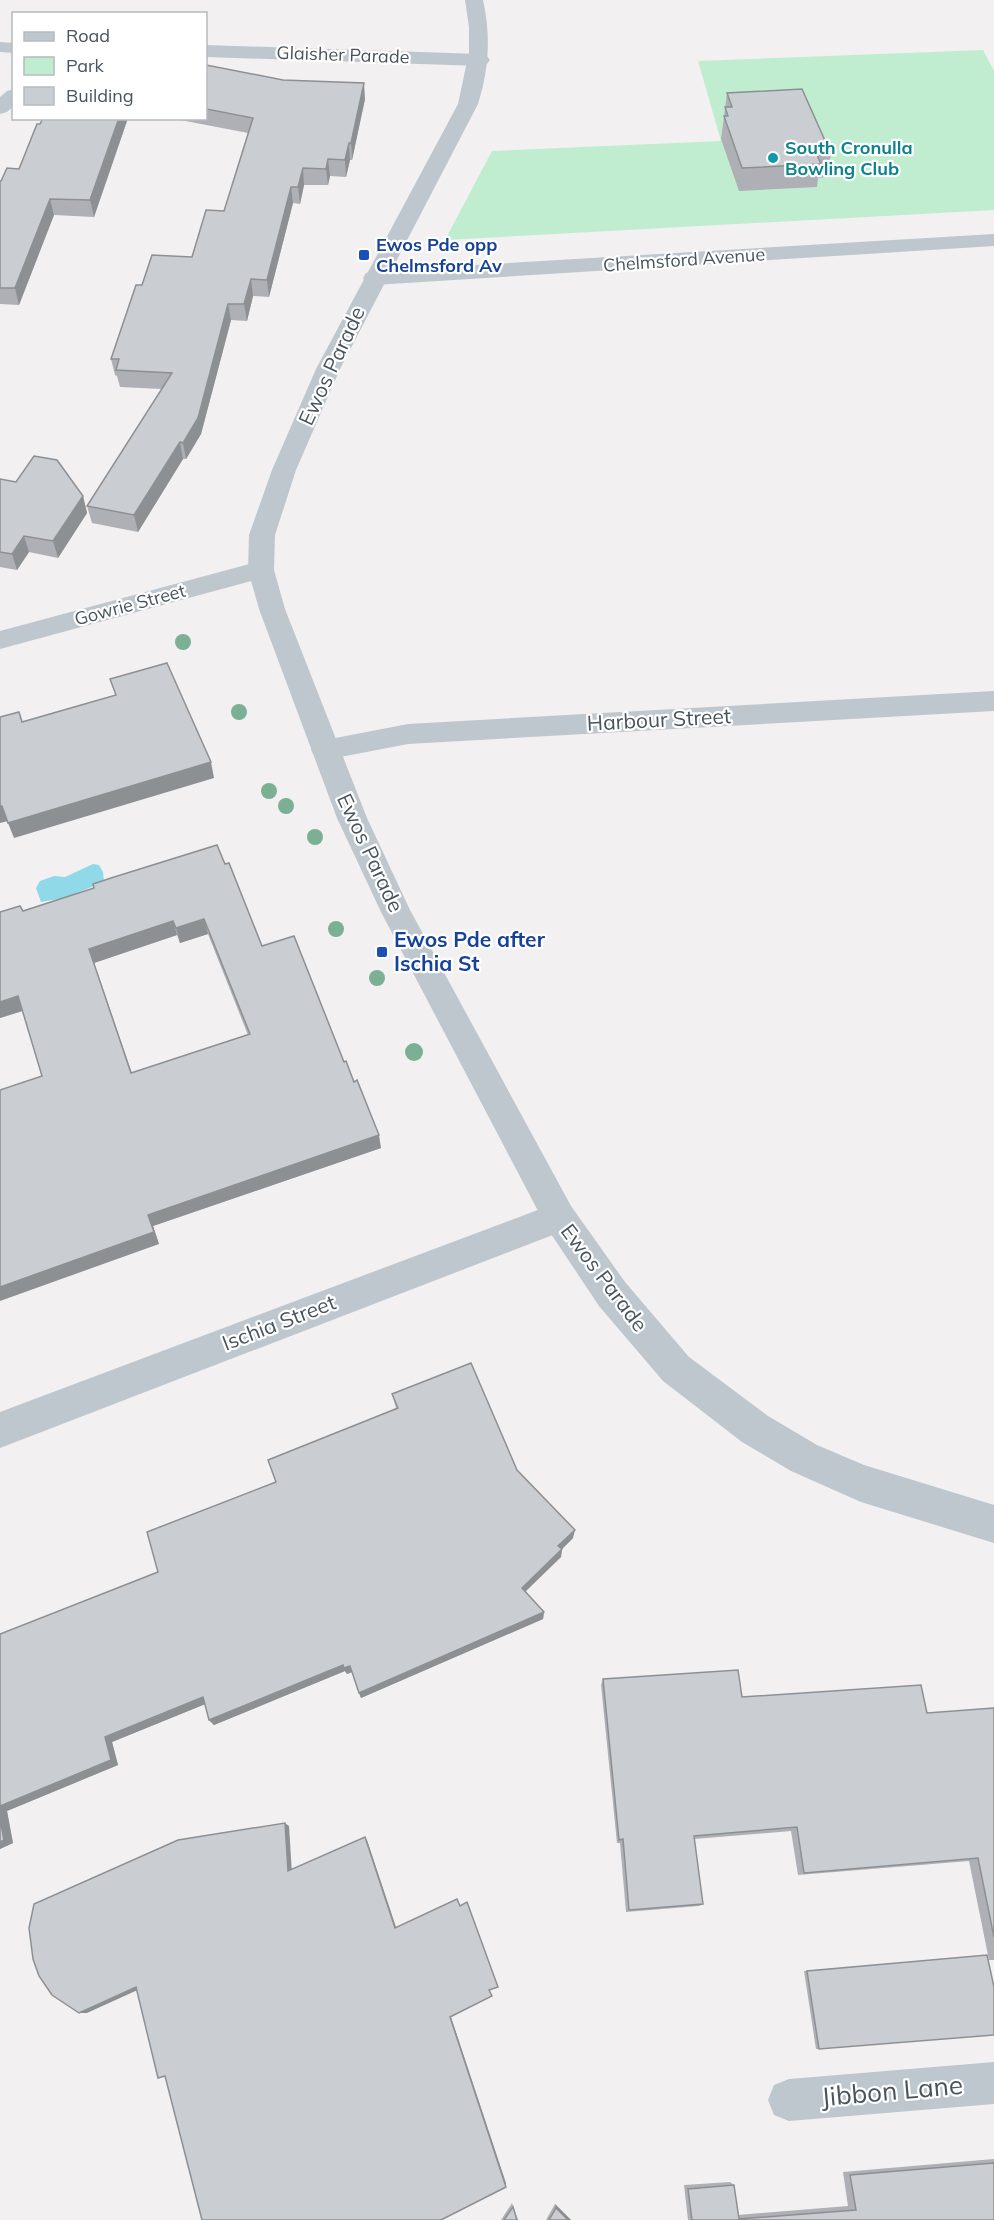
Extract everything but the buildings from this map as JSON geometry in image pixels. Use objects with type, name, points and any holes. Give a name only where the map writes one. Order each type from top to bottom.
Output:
[{"type":"street","name":"Ewos Parade","points":[[474,0],[478,17],[480,60],[477,79],[468,104],[374,278],[328,369],[284,470],[262,535],[261,570],[272,609],[352,818],[396,912],[559,1217],[612,1294],[676,1369],[755,1429],[804,1458],[861,1483],[994,1524]]},
{"type":"street","name":"Glaisher Parade","points":[[207,51],[480,60]]},
{"type":"street","points":[[0,108],[12,97]]},
{"type":"street","name":"Chelmsford Avenue","points":[[374,278],[994,240]]},
{"type":"street","name":"Gowrie Street","points":[[0,640],[261,570]]},
{"type":"street","name":"Harbour Street","points":[[325,750],[408,734],[994,701]]},
{"type":"street","name":"Ischia Street","points":[[0,1430],[559,1217]]},
{"type":"lane","name":"Jibbon Lane","points":[[789,2100],[994,2083]]},
{"type":"green space","points":[[983,50],[994,71],[994,210],[445,240],[492,151],[721,141],[698,61]]},
{"type":"water","points":[[93,864],[99,865],[103,872],[104,882],[64,898],[41,902],[36,888],[40,881],[54,876],[65,877]]},
{"type":"place","name":"South Cronulla Bowling Club","points":[[773,158]]},
{"type":"place","name":"Ewos Pde opp Chelmsford Av","points":[[364,255]]},
{"type":"place","name":"Ewos Pde after Ischia St","points":[[382,952]]}]
